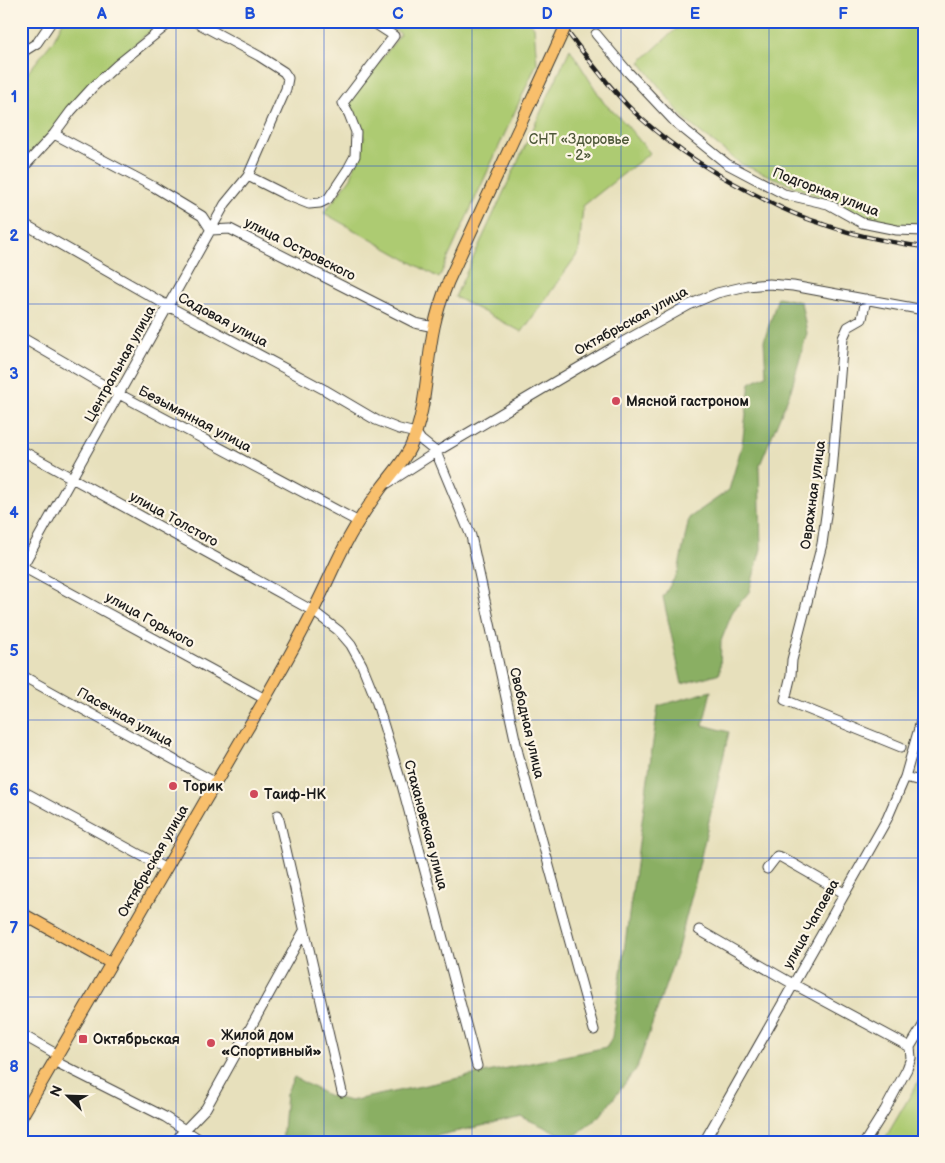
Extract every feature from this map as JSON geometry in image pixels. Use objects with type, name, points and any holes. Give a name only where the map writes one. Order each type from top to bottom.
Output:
[{"type":"main road","name":"Октябрьская улица","points":[[21,1118],[265,699],[314,611],[342,550],[358,521],[409,450],[422,414],[434,327],[448,282],[568,21]]},
{"type":"main road","points":[[21,913],[111,963]]},
{"type":"street","points":[[21,53],[37,43],[52,21]]},
{"type":"street","points":[[21,170],[92,88],[117,65],[172,21]]},
{"type":"street","name":"Центральная улица","points":[[22,567],[225,204],[248,176],[286,89],[288,78],[284,72],[259,56],[194,21]]},
{"type":"street","points":[[248,176],[309,204],[328,200],[355,156],[356,132],[343,103],[394,36],[371,21]]},
{"type":"street","name":"Подгорная улица","points":[[596,34],[628,72],[675,122],[727,164],[784,194],[828,204],[862,224],[897,230],[924,231]]},
{"type":"street","points":[[54,134],[154,187],[202,216],[211,230]]},
{"type":"street","name":"Садовая улица","points":[[21,222],[168,306],[325,390],[376,420],[416,433]]},
{"type":"street","name":"улица Островского","points":[[211,230],[230,229],[415,323],[434,327]]},
{"type":"street","name":"Октябрьская улица","points":[[382,487],[436,452],[612,348],[689,305],[717,293],[747,286],[770,284],[793,286],[924,310]]},
{"type":"street","name":"Овражная улица","points":[[866,299],[862,318],[848,327],[843,338],[832,472],[822,544],[792,660],[791,675],[785,700],[901,747]]},
{"type":"street","name":"Безымянная улица","points":[[21,337],[119,394],[358,521]]},
{"type":"street","name":"Свободная улица","points":[[416,433],[421,440],[436,452],[471,536],[518,753],[594,1030]]},
{"type":"street","name":"улица Толстого","points":[[21,450],[314,611]]},
{"type":"street","name":"улица Горького","points":[[22,567],[265,699]]},
{"type":"street","name":"Стахановская улица","points":[[314,611],[339,631],[351,644],[362,664],[374,697],[402,785],[477,1066]]},
{"type":"street","name":"Пасечная улица","points":[[21,675],[216,783]]},
{"type":"street","name":"улица Чапаева","points":[[704,1142],[887,819],[905,777],[924,711]]},
{"type":"street","points":[[905,777],[924,782]]},
{"type":"street","points":[[21,790],[166,869]]},
{"type":"street","points":[[278,815],[342,1092]]},
{"type":"street","points":[[767,869],[776,856],[844,893]]},
{"type":"street","points":[[699,930],[793,984],[910,1047]]},
{"type":"street","points":[[177,1142],[180,1135],[206,1108],[304,931]]},
{"type":"street","points":[[865,1142],[907,1069],[911,1058],[910,1047],[924,1024]]},
{"type":"street","points":[[21,1034],[56,1058],[165,1117],[202,1141]]},
{"type":"green space","points":[[63,21],[163,21],[136,43],[77,100],[51,132],[21,164],[21,81],[53,41]]},
{"type":"green space","points":[[380,21],[529,21],[534,27],[537,63],[439,278],[324,213],[351,178],[364,137],[343,108],[401,34]]},
{"type":"green space","points":[[685,21],[924,21],[924,225],[899,229],[741,164],[686,121],[640,62]]},
{"type":"green space","name":"СНТ «Здоровье - 2»","points":[[570,49],[604,103],[624,122],[650,153],[583,206],[579,252],[522,332],[455,297]]},
{"type":"green space","points":[[778,297],[801,302],[807,333],[791,390],[759,467],[761,549],[749,592],[733,611],[721,641],[720,673],[682,684],[663,597],[678,572],[689,518],[729,490],[742,445],[750,383],[766,375],[764,341]]},
{"type":"green space","points":[[711,691],[703,725],[729,732],[695,883],[677,952],[637,1068],[600,1116],[571,1139],[522,1117],[409,1142],[282,1142],[286,1094],[294,1077],[327,1095],[350,1101],[607,1047],[612,1037],[658,706]]},
{"type":"green space","points":[[924,1072],[924,1142],[883,1142]]},
{"type":"railway","points":[[559,21],[628,106],[656,132],[702,165],[768,201],[808,219],[856,234],[924,247]]},
{"type":"place","name":"Мясной гастроном","points":[[616,401]]},
{"type":"place","name":"Торик","points":[[173,786]]},
{"type":"place","name":"Таиф-НК","points":[[254,794]]},
{"type":"place","name":"Октябрьская","points":[[83,1039]]},
{"type":"place","name":"Жилой дом «Спортивный»","points":[[211,1043]]}]
